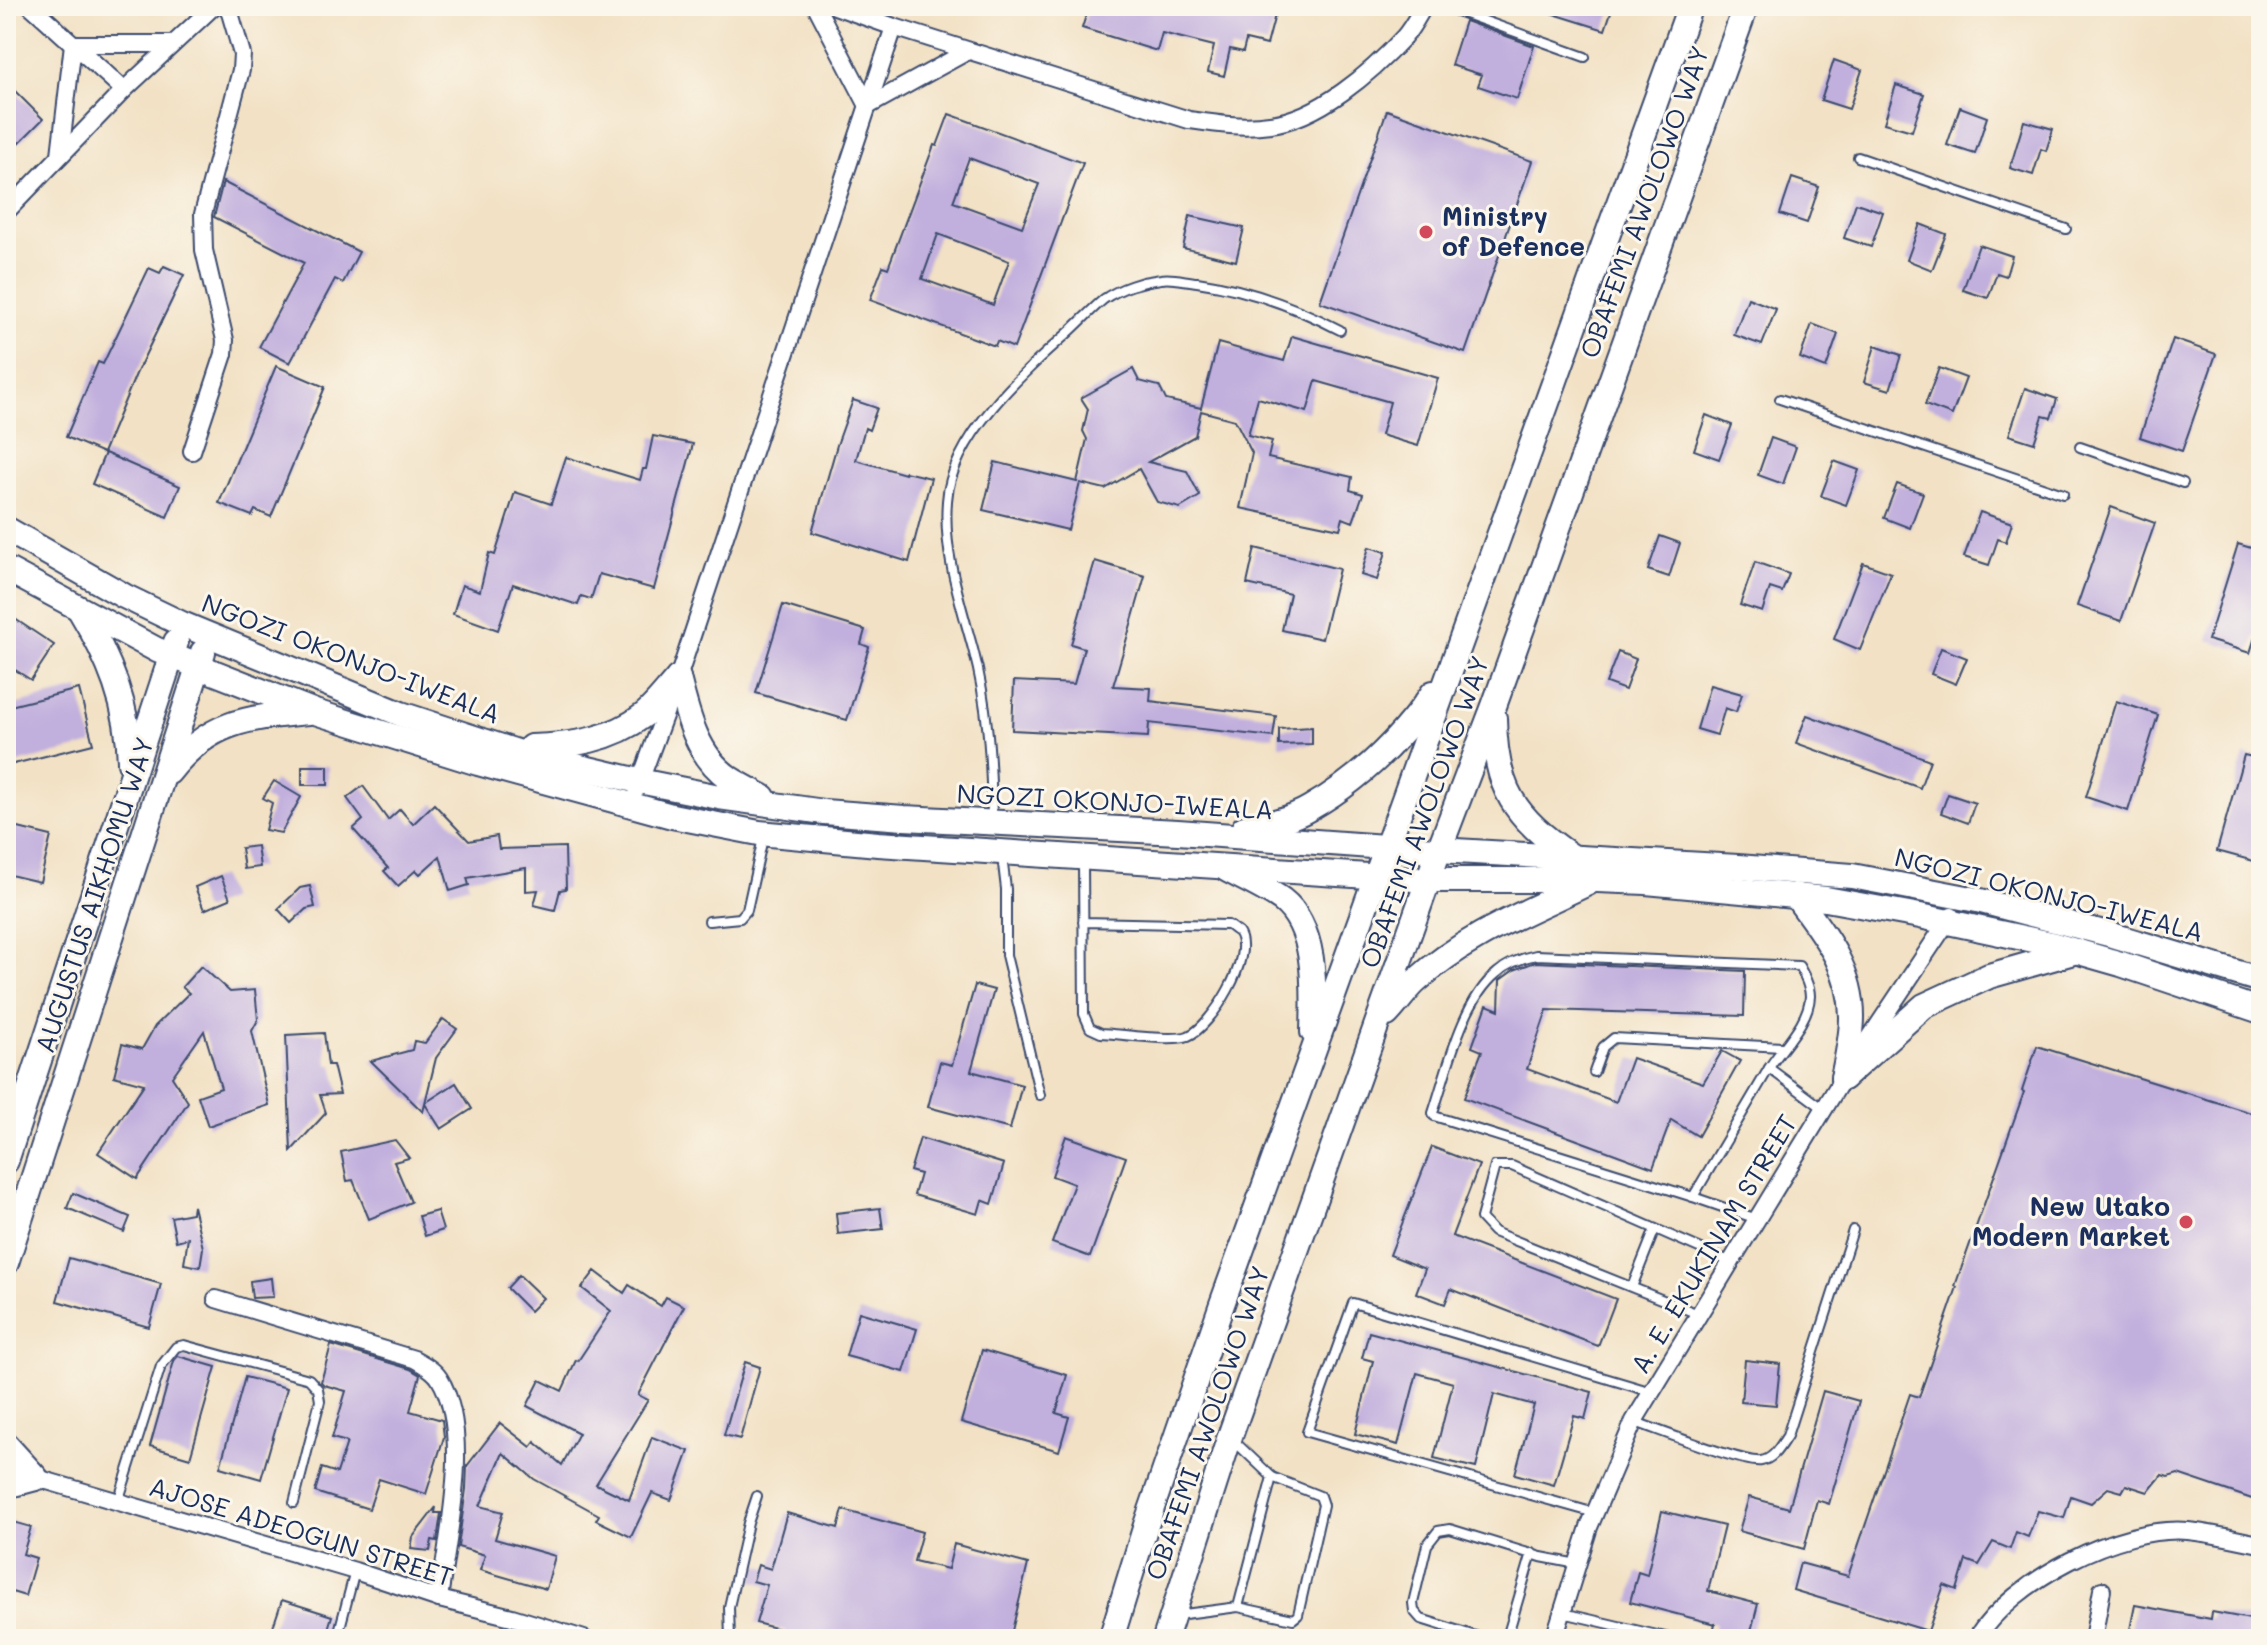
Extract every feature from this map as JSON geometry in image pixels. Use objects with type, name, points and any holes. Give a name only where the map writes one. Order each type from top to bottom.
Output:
[{"type":"street","points":[[31,6],[124,90]]},
{"type":"street","points":[[6,212],[124,90],[214,6]]},
{"type":"street","points":[[192,451],[221,369],[225,340],[202,233],[203,214],[241,70],[242,54],[228,6]]},
{"type":"street","points":[[816,6],[868,106]]},
{"type":"street","points":[[835,6],[1189,120],[1226,126],[1272,124],[1315,109],[1358,80],[1405,36],[1424,6]]},
{"type":"street","name":"OBAFEMI AWOLOWO WAY","points":[[1111,1639],[1202,1360],[1690,6]]},
{"type":"street","name":"OBAFEMI AWOLOWO WAY","points":[[1168,1627],[1230,1436],[1746,6]]},
{"type":"street","points":[[632,806],[678,678],[894,27]]},
{"type":"street","points":[[73,44],[171,44]]},
{"type":"street","points":[[60,155],[73,44]]},
{"type":"street","points":[[868,106],[968,51]]},
{"type":"street","name":"NGOZI OKONJO-IWEALA","points":[[6,529],[124,596],[207,636],[401,714],[505,748],[639,781],[776,805],[877,816],[1212,834],[1852,876],[1962,898],[2112,935],[2261,980]]},
{"type":"street","name":"NGOZI OKONJO-IWEALA","points":[[6,569],[171,655],[315,712],[478,763],[632,806],[764,833],[878,844],[1429,880],[1597,880],[1795,895],[1947,921],[2077,951],[2261,1011]]},
{"type":"street","points":[[79,608],[99,642],[118,688],[127,722],[130,780]]},
{"type":"street","name":"AUGUSTUS AIKHOMU WAY","points":[[6,1161],[182,624]]},
{"type":"street","name":"AUGUSTUS AIKHOMU WAY","points":[[6,1263],[207,636]]},
{"type":"street","points":[[1212,834],[1277,822],[1309,809],[1343,785],[1408,728],[1453,665]]},
{"type":"street","points":[[505,748],[561,746],[618,730],[644,714],[678,678]]},
{"type":"street","points":[[678,678],[687,716],[709,760],[728,777],[776,805]]},
{"type":"street","points":[[1494,706],[1495,749],[1501,778],[1515,806],[1540,834],[1573,857]]},
{"type":"street","points":[[160,783],[187,749],[230,725],[253,717],[315,712]]},
{"type":"street","points":[[1221,866],[1284,902],[1297,919],[1308,945],[1314,973],[1313,1053]]},
{"type":"street","points":[[1378,1025],[1414,983],[1452,952],[1523,912],[1597,880]]},
{"type":"street","points":[[1795,895],[1834,949],[1845,973],[1853,1019],[1843,1078]]},
{"type":"street","name":"A. E. EKUKINAM STREET","points":[[1554,1639],[1595,1513],[1634,1421],[1843,1078],[1962,898]]},
{"type":"street","points":[[1843,1078],[1924,1006],[1989,976],[2077,951]]},
{"type":"street","points":[[216,1299],[414,1359],[437,1374],[447,1394],[455,1448],[455,1485],[439,1599]]},
{"type":"street","points":[[6,1445],[36,1478],[6,1486]]},
{"type":"street","name":"AJOSE ADEOGUN STREET","points":[[6,1469],[355,1571],[439,1599],[584,1639]]},
{"type":"street","points":[[1976,1639],[1986,1623],[2040,1577],[2093,1549],[2136,1535],[2186,1531],[2261,1544]]},
{"type":"street","points":[[2093,1639],[2102,1590]]},
{"type":"lane","points":[[1443,6],[1585,57]]},
{"type":"lane","points":[[1858,157],[2066,229]]},
{"type":"lane","points":[[992,822],[990,764],[982,693],[951,564],[946,519],[952,475],[986,413],[1106,298],[1135,284],[1164,278],[1229,286],[1308,313],[1340,330]]},
{"type":"lane","points":[[1780,399],[2063,494]]},
{"type":"lane","points":[[2080,447],[2183,483]]},
{"type":"lane","points":[[709,921],[740,918],[747,910],[764,833]]},
{"type":"lane","points":[[1001,852],[1006,889],[1006,955],[1040,1095]]},
{"type":"lane","points":[[1083,857],[1083,922],[1084,1014],[1090,1028],[1101,1033],[1183,1038],[1196,1032],[1209,1020],[1238,970],[1242,955],[1238,932],[1228,925],[1083,922]]},
{"type":"lane","points":[[1693,1197],[1769,1068],[1800,1024],[1810,997],[1799,966],[1536,955],[1517,960],[1496,973],[1467,1015],[1434,1116],[1757,1219]]},
{"type":"lane","points":[[1594,1072],[1603,1047],[1614,1038],[1782,1047]]},
{"type":"lane","points":[[1769,1068],[1824,1109]]},
{"type":"lane","points":[[1699,1314],[1494,1232],[1481,1218],[1495,1166],[1512,1166],[1731,1262]]},
{"type":"lane","points":[[1632,1287],[1655,1229]]},
{"type":"lane","points":[[1634,1421],[1741,1458],[1760,1461],[1775,1455],[1787,1436],[1853,1230]]},
{"type":"lane","points":[[1595,1513],[1307,1432],[1353,1303],[1652,1392]]},
{"type":"lane","points":[[118,1503],[161,1366],[176,1347],[184,1345],[309,1379],[318,1389],[320,1401],[294,1503]]},
{"type":"lane","points":[[1168,1627],[1238,1607],[1284,1619],[1293,1619],[1298,1615],[1323,1505],[1320,1496],[1272,1477],[1230,1436]]},
{"type":"lane","points":[[1238,1607],[1272,1477]]},
{"type":"lane","points":[[730,1639],[729,1607],[757,1496]]},
{"type":"lane","points":[[1485,1639],[1421,1619],[1414,1611],[1413,1603],[1427,1545],[1438,1531],[1450,1529],[1577,1564]]},
{"type":"lane","points":[[1505,1639],[1532,1553]]},
{"type":"lane","points":[[337,1639],[355,1571]]},
{"type":"lane","points":[[1562,1613],[1674,1639]]},
{"type":"building","points":[[1089,6],[1257,6],[1276,11],[1267,45],[1246,40],[1243,52],[1230,49],[1224,76],[1208,72],[1214,46],[1162,33],[1157,51],[1082,28]]},
{"type":"building","points":[[1542,6],[1613,6],[1605,30],[1541,10]]},
{"type":"building","points":[[1465,21],[1534,46],[1517,99],[1478,86],[1482,75],[1451,65]]},
{"type":"building","points":[[1834,60],[1862,70],[1849,109],[1821,100]]},
{"type":"building","points":[[6,82],[43,119],[19,143],[6,130]]},
{"type":"building","points":[[1896,85],[1924,94],[1912,131],[1884,123]]},
{"type":"building","points":[[1960,107],[1987,117],[1975,154],[1947,145]]},
{"type":"building","name":"Ministry of Defence","points":[[1387,110],[1532,161],[1465,353],[1320,302]]},
{"type":"building","points":[[949,114],[1083,163],[1014,348],[997,341],[995,346],[870,300],[883,266],[888,268],[934,145],[937,146]],"holes":[[[969,158],[1039,184],[1022,227],[953,202]],[[938,234],[1009,261],[993,305],[922,279]]]},
{"type":"building","points":[[2024,121],[2053,129],[2046,151],[2041,149],[2033,175],[2010,168]]},
{"type":"building","points":[[1792,178],[1819,187],[1807,223],[1780,214]]},
{"type":"building","points":[[223,182],[359,252],[343,283],[335,279],[290,363],[259,347],[304,263],[214,217]]},
{"type":"building","points":[[1856,203],[1883,212],[1871,247],[1844,238]]},
{"type":"building","points":[[1190,216],[1244,228],[1236,261],[1183,248]]},
{"type":"building","points":[[1920,224],[1946,234],[1932,270],[1907,260]]},
{"type":"building","points":[[1979,245],[2012,256],[2006,276],[1997,273],[1988,298],[1963,290]]},
{"type":"building","points":[[164,266],[184,275],[136,374],[103,453],[66,437],[98,362],[103,364],[149,268],[160,273]]},
{"type":"building","points":[[1748,298],[1776,309],[1762,345],[1734,335]]},
{"type":"building","points":[[1812,324],[1838,334],[1826,368],[1800,358]]},
{"type":"building","points":[[1292,336],[1438,378],[1418,446],[1381,435],[1390,402],[1316,381],[1307,412],[1258,398],[1248,435],[1272,441],[1268,458],[1352,477],[1350,490],[1363,494],[1353,522],[1343,518],[1340,529],[1240,508],[1252,453],[1235,420],[1201,411],[1195,436],[1148,462],[1187,471],[1200,496],[1180,508],[1157,502],[1139,469],[1105,489],[1080,483],[1068,530],[983,510],[995,462],[1077,482],[1087,439],[1083,431],[1088,409],[1081,398],[1133,369],[1139,381],[1159,386],[1166,400],[1201,408],[1218,343],[1284,361]]},
{"type":"building","points":[[2173,339],[2216,354],[2182,451],[2140,437]]},
{"type":"building","points":[[1875,346],[1901,355],[1890,390],[1864,382]]},
{"type":"building","points":[[276,366],[325,387],[271,517],[255,510],[252,516],[219,503]]},
{"type":"building","points":[[1939,368],[1966,378],[1952,415],[1925,405]]},
{"type":"building","points":[[2025,388],[2057,399],[2051,418],[2043,416],[2034,443],[2009,435]]},
{"type":"building","points":[[853,400],[877,408],[869,430],[865,428],[856,460],[931,478],[909,562],[812,532]]},
{"type":"building","points":[[1706,415],[1732,425],[1719,459],[1694,450]]},
{"type":"building","points":[[653,436],[693,444],[654,589],[599,574],[591,599],[581,596],[578,605],[513,584],[498,630],[453,614],[462,585],[480,591],[489,553],[495,555],[515,492],[551,504],[566,457],[640,480],[643,469],[646,469]]},
{"type":"building","points":[[1771,438],[1796,447],[1783,484],[1758,475]]},
{"type":"building","points":[[105,453],[180,486],[167,517],[92,484]]},
{"type":"building","points":[[1834,461],[1859,470],[1846,505],[1821,496]]},
{"type":"building","points":[[1897,484],[1923,493],[1910,528],[1884,518]]},
{"type":"building","points":[[2111,507],[2155,523],[2121,621],[2077,606]]},
{"type":"building","points":[[1980,512],[2012,523],[2006,542],[1998,539],[1989,565],[1964,557]]},
{"type":"building","points":[[1660,536],[1680,543],[1669,577],[1648,570]]},
{"type":"building","points":[[2238,544],[2261,551],[2261,618],[2250,653],[2208,640]]},
{"type":"building","points":[[1369,547],[1386,552],[1377,580],[1361,575]]},
{"type":"building","points":[[1255,548],[1339,569],[1322,639],[1282,630],[1290,594],[1247,584]]},
{"type":"building","points":[[1095,561],[1145,576],[1113,686],[1151,688],[1150,701],[1276,716],[1273,737],[1149,723],[1148,737],[1012,730],[1014,681],[1074,684],[1084,648],[1071,644]]},
{"type":"building","points":[[1755,562],[1789,574],[1782,592],[1770,588],[1762,612],[1740,605]]},
{"type":"building","points":[[1863,563],[1891,573],[1860,650],[1834,639]]},
{"type":"building","points":[[783,605],[865,630],[861,644],[869,647],[847,720],[756,693]]},
{"type":"building","points":[[6,613],[54,645],[31,680],[6,664]]},
{"type":"building","points":[[1941,648],[1967,658],[1956,684],[1931,674]]},
{"type":"building","points":[[1618,652],[1636,659],[1625,690],[1606,683]]},
{"type":"building","points":[[1710,685],[1742,694],[1736,712],[1725,708],[1717,735],[1697,729]]},
{"type":"building","points":[[79,689],[93,744],[6,766],[6,707]]},
{"type":"building","points":[[2116,701],[2158,715],[2128,811],[2086,797]]},
{"type":"building","points":[[1807,715],[1930,760],[1920,788],[1796,743]]},
{"type":"building","points":[[1312,727],[1312,744],[1279,745],[1279,729]]},
{"type":"building","points":[[2244,755],[2261,759],[2261,863],[2217,851]]},
{"type":"building","points":[[302,766],[328,766],[328,785],[302,785]]},
{"type":"building","points":[[274,781],[301,797],[281,833],[265,830],[272,803],[263,798]]},
{"type":"building","points":[[363,786],[388,820],[400,809],[413,824],[434,804],[469,841],[497,836],[499,849],[565,847],[566,889],[560,890],[555,910],[534,905],[538,890],[526,891],[526,868],[467,878],[469,885],[450,891],[440,856],[420,874],[416,870],[398,886],[384,871],[388,868],[353,829],[363,820],[347,798]]},
{"type":"building","points":[[1948,794],[1975,803],[1968,823],[1941,813]]},
{"type":"building","points":[[6,825],[51,836],[40,882],[6,874]]},
{"type":"building","points":[[257,846],[260,867],[244,869],[241,848]]},
{"type":"building","points":[[221,876],[230,899],[204,910],[195,887]]},
{"type":"building","points":[[310,886],[315,907],[306,909],[291,923],[278,909],[300,888]]},
{"type":"building","points":[[1535,962],[1745,971],[1744,1016],[1547,1010],[1527,1069],[1616,1102],[1632,1058],[1703,1083],[1722,1051],[1740,1061],[1698,1136],[1671,1120],[1653,1168],[1464,1098],[1482,1051],[1472,1047],[1487,1005],[1499,1010],[1500,980],[1514,970]]},
{"type":"building","points":[[201,966],[230,992],[255,990],[258,1020],[252,1031],[269,1105],[208,1126],[198,1096],[221,1088],[204,1031],[172,1077],[188,1102],[137,1179],[98,1153],[144,1084],[114,1076],[122,1044],[142,1049],[155,1026],[189,993],[182,987]]},
{"type":"building","points":[[975,985],[994,990],[971,1071],[1022,1085],[1010,1129],[928,1107],[940,1062],[952,1065]]},
{"type":"building","points":[[443,1019],[457,1029],[436,1058],[425,1103],[456,1083],[472,1109],[441,1129],[425,1104],[423,1112],[371,1061],[412,1050],[414,1041],[425,1043]]},
{"type":"building","points":[[324,1033],[328,1065],[333,1065],[340,1094],[320,1095],[326,1113],[291,1151],[286,1035]]},
{"type":"building","points":[[2037,1046],[2261,1116],[2261,1502],[2178,1474],[2162,1475],[2148,1492],[2126,1485],[2122,1492],[2108,1488],[2091,1503],[2071,1496],[2064,1518],[2038,1511],[2028,1537],[2016,1532],[2010,1549],[1993,1542],[1979,1565],[1966,1560],[1957,1590],[1944,1585],[1928,1631],[1793,1590],[1800,1563],[1848,1576],[1910,1394],[1919,1397]]},
{"type":"building","points":[[1066,1136],[1126,1157],[1090,1257],[1052,1243],[1074,1184],[1052,1176]]},
{"type":"building","points":[[920,1138],[1004,1164],[992,1204],[982,1200],[978,1214],[914,1195],[920,1174],[910,1171]]},
{"type":"building","points":[[395,1140],[409,1158],[394,1162],[411,1202],[369,1219],[353,1180],[347,1181],[341,1152]]},
{"type":"building","points":[[1432,1147],[1479,1165],[1452,1236],[1616,1299],[1598,1346],[1451,1289],[1445,1304],[1416,1293],[1425,1269],[1390,1255]]},
{"type":"building","points":[[73,1193],[130,1217],[124,1232],[67,1208]]},
{"type":"building","points":[[193,1206],[203,1248],[200,1267],[184,1264],[188,1238],[176,1241],[171,1217],[192,1213]]},
{"type":"building","points":[[880,1208],[883,1229],[838,1234],[836,1213]]},
{"type":"building","points":[[437,1211],[443,1230],[425,1236],[419,1216]]},
{"type":"building","points":[[69,1258],[161,1284],[149,1327],[57,1301]]},
{"type":"building","points":[[595,1271],[624,1293],[629,1285],[661,1306],[666,1297],[684,1306],[638,1395],[648,1400],[596,1484],[629,1500],[652,1437],[689,1451],[671,1500],[652,1493],[631,1537],[596,1520],[599,1515],[534,1479],[503,1453],[480,1506],[503,1512],[495,1539],[555,1556],[546,1589],[480,1570],[485,1555],[458,1547],[467,1466],[500,1423],[531,1447],[535,1442],[562,1465],[579,1433],[527,1406],[540,1380],[562,1391],[576,1360],[611,1311],[582,1288]]},
{"type":"building","points":[[519,1275],[543,1298],[530,1311],[507,1288]]},
{"type":"building","points":[[271,1278],[273,1297],[252,1298],[250,1281]]},
{"type":"building","points":[[859,1312],[917,1329],[904,1372],[846,1356]]},
{"type":"building","points":[[1369,1332],[1592,1392],[1585,1419],[1574,1416],[1554,1485],[1515,1474],[1534,1405],[1494,1394],[1476,1468],[1434,1458],[1453,1383],[1417,1373],[1398,1445],[1355,1434],[1373,1361],[1362,1358]]},
{"type":"building","points":[[331,1345],[410,1369],[420,1375],[410,1411],[442,1420],[444,1437],[426,1494],[379,1479],[369,1509],[315,1492],[322,1468],[337,1473],[347,1442],[332,1438],[346,1391],[321,1382]]},
{"type":"building","points":[[982,1350],[1067,1375],[1056,1413],[1069,1417],[1059,1451],[961,1422]]},
{"type":"building","points":[[178,1356],[216,1367],[190,1458],[150,1446]]},
{"type":"building","points":[[1745,1360],[1780,1364],[1776,1405],[1741,1402]]},
{"type":"building","points":[[745,1362],[760,1367],[740,1439],[724,1435]]},
{"type":"building","points":[[245,1377],[287,1388],[261,1479],[220,1467]]},
{"type":"building","points":[[1823,1391],[1859,1401],[1829,1504],[1817,1500],[1804,1549],[1739,1531],[1749,1497],[1789,1508]]},
{"type":"building","points":[[436,1507],[435,1513],[441,1513],[437,1541],[432,1540],[430,1551],[411,1549],[413,1537]]},
{"type":"building","points":[[843,1510],[922,1532],[914,1561],[948,1569],[954,1544],[1028,1564],[1010,1639],[784,1639],[786,1631],[756,1623],[767,1585],[753,1581],[758,1565],[771,1569],[787,1513],[838,1528]]},
{"type":"building","points":[[1662,1511],[1724,1526],[1708,1591],[1758,1604],[1749,1639],[1711,1639],[1715,1624],[1630,1602],[1638,1572],[1647,1575]]},
{"type":"building","points":[[6,1520],[31,1527],[23,1554],[36,1558],[25,1596],[12,1592],[11,1596],[6,1596]]},
{"type":"building","points":[[282,1600],[332,1616],[325,1639],[269,1639]]},
{"type":"building","points":[[2135,1605],[2211,1619],[2212,1612],[2261,1621],[2261,1639],[2128,1639]]},
{"type":"place","name":"Ministry of Defence","points":[[1426,232]]},
{"type":"place","name":"New Utako Modern Market","points":[[2186,1222]]}]
